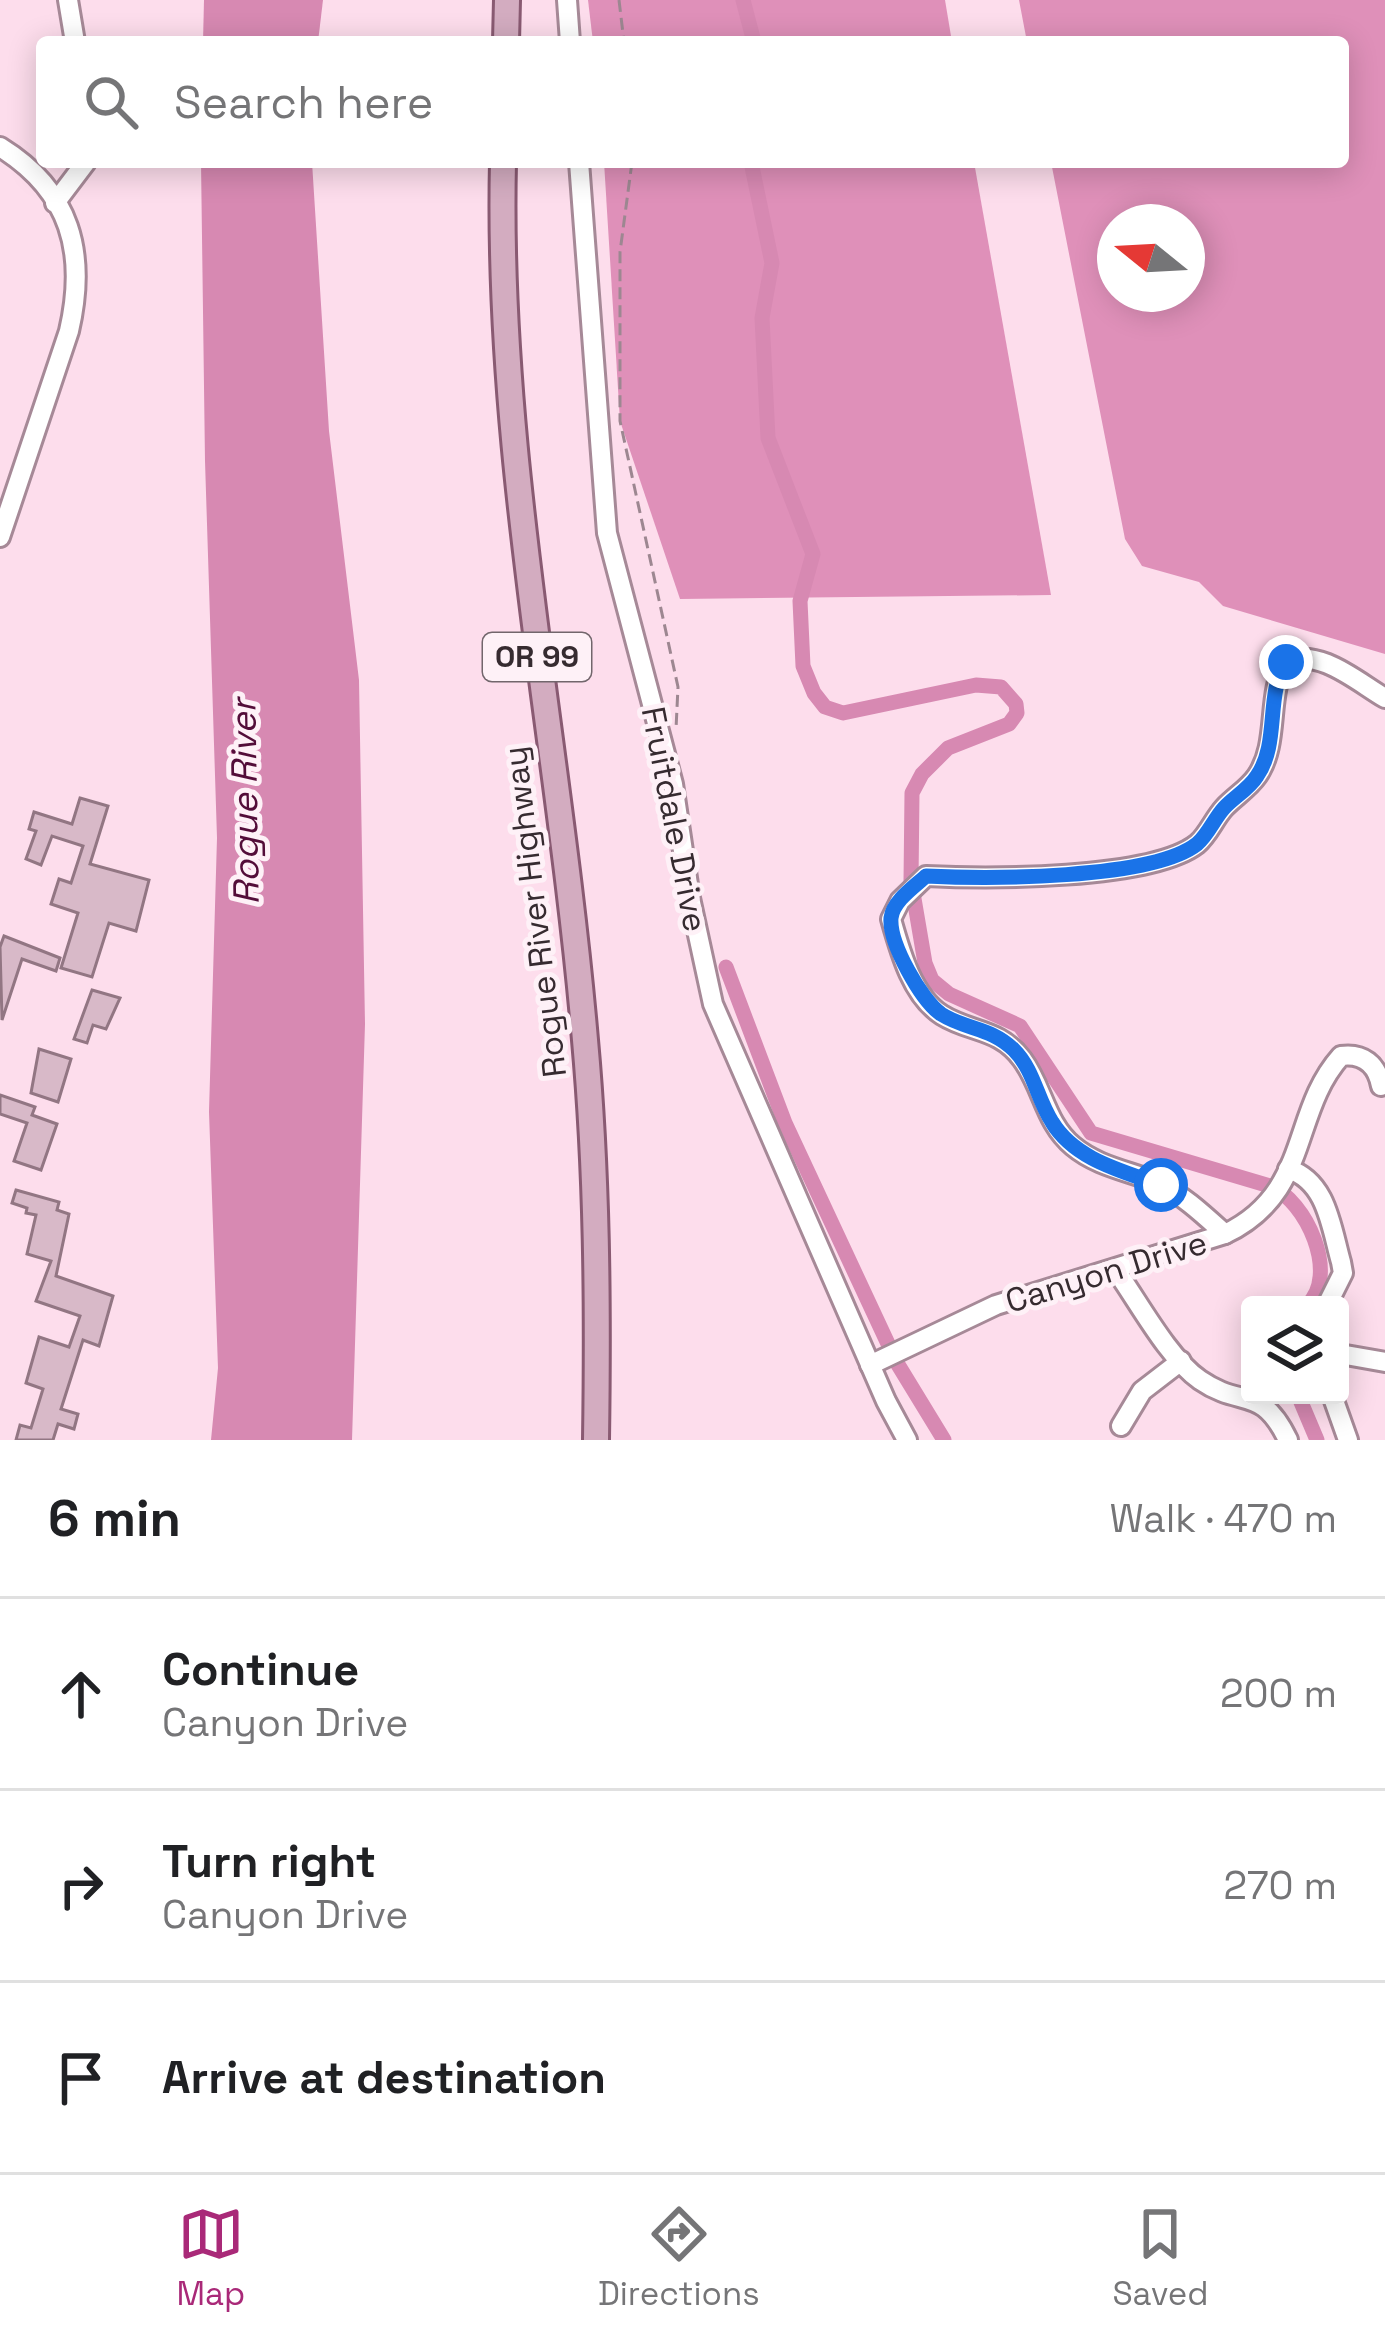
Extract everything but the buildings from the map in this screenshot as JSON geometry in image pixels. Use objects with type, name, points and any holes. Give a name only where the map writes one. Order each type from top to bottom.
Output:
[{"type":"main road","points":[[506,36],[507,0]]},
{"type":"main road","name":"Rogue River Highway","points":[[503,168],[519,503],[585,1037],[598,1295],[596,1440]]},
{"type":"street","points":[[68,0],[74,36]]},
{"type":"street","points":[[567,0],[570,36]]},
{"type":"street","points":[[0,147],[37,174],[71,228],[77,260],[77,297],[0,537]]},
{"type":"street","points":[[55,202],[81,168]]},
{"type":"street","name":"Fruitdale Drive","points":[[579,168],[607,532],[673,784],[712,1004],[907,1440]]},
{"type":"street","name":"Canyon Drive","points":[[1225,1234],[1161,1185],[1102,1164],[1074,1147],[1053,1124],[1024,1061],[1010,1046],[984,1028],[943,1015],[928,1003],[902,958],[891,919],[899,901],[926,876],[1042,878],[1174,857],[1199,843],[1222,809],[1259,774],[1267,753],[1277,680],[1286,662],[1301,656],[1322,661],[1385,698]]},
{"type":"street","points":[[1225,1234],[1252,1221],[1288,1169],[1328,1071],[1341,1056],[1356,1054],[1370,1062],[1381,1086]]},
{"type":"street","points":[[1288,1169],[1306,1174],[1316,1187],[1343,1273],[1332,1296]]},
{"type":"street","name":"Canyon Drive","points":[[870,1365],[996,1305],[1225,1234]]},
{"type":"street","points":[[1115,1269],[1181,1361],[1201,1380],[1265,1404],[1288,1440]]},
{"type":"street","points":[[1349,1356],[1385,1362]]},
{"type":"street","points":[[1121,1426],[1142,1391],[1181,1361]]},
{"type":"street","points":[[1335,1404],[1348,1440]]},
{"type":"path","points":[[619,0],[623,36]]},
{"type":"path","points":[[631,168],[620,252],[620,421],[677,687],[675,745]]},
{"type":"shaded area","points":[[588,0],[945,0],[951,36],[592,36]]},
{"type":"shaded area","points":[[1019,0],[1385,0],[1385,654],[1223,606],[1199,582],[1142,566],[1125,539],[1052,168],[1349,168],[1349,36],[1026,36]]},
{"type":"shaded area","points":[[604,168],[975,168],[1051,595],[680,599],[620,421]]},
{"type":"water","points":[[204,0],[323,0],[319,36],[203,36]]},
{"type":"water","name":"Rogue River","points":[[201,168],[312,168],[329,431],[359,680],[365,1024],[352,1440],[211,1440],[218,1368],[209,1112],[217,838]]},
{"type":"waterway","points":[[743,0],[752,36]]},
{"type":"waterway","points":[[752,168],[772,263],[762,318],[768,438],[813,554],[800,601],[803,666],[814,693],[825,707],[843,713],[976,685],[1001,687],[1016,704],[1017,713],[1009,724],[948,748],[922,774],[912,793],[911,881],[932,980],[949,994],[1020,1026],[1091,1133],[1270,1186],[1283,1194],[1296,1206],[1314,1240],[1320,1276],[1313,1296]]},
{"type":"waterway","points":[[726,967],[785,1123],[897,1363],[944,1440]]},
{"type":"waterway","points":[[1302,1404],[1317,1440]]},
{"type":"route","points":[[1161,1185],[1102,1164],[1074,1147],[1053,1124],[1024,1061],[1010,1046],[984,1028],[943,1015],[928,1003],[902,958],[891,919],[899,901],[926,876],[1042,878],[1174,857],[1199,843],[1222,809],[1259,774],[1267,753],[1277,680],[1286,662]]}]
